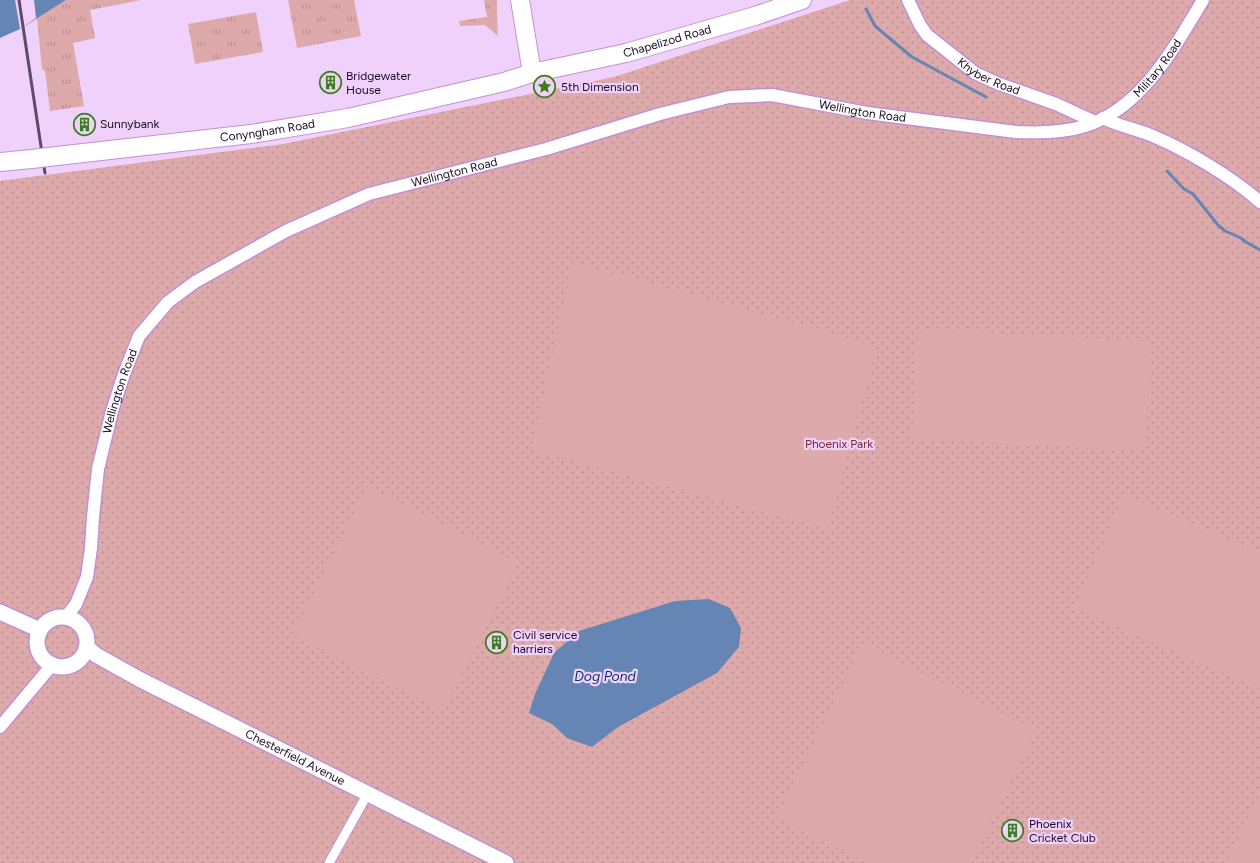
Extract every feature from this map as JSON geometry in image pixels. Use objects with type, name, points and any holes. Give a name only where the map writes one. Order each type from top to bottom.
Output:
[{"type":"main road","points":[[520,0],[532,73]]},
{"type":"main road","name":"Chapelizod Road","points":[[532,73],[626,53],[802,0]]},
{"type":"main road","name":"Conyngham Road","points":[[0,162],[175,144],[298,127],[375,112],[504,82],[532,73]]},
{"type":"street","name":"Khyber Road","points":[[908,0],[927,35],[975,73],[999,84],[1099,120],[1111,122],[1155,137],[1228,177],[1260,202]]},
{"type":"street","name":"Military Road","points":[[1099,120],[1128,101],[1148,83],[1202,0]]},
{"type":"street","name":"Wellington Road","points":[[66,617],[76,604],[87,577],[98,469],[112,411],[139,336],[168,302],[195,282],[286,231],[369,194],[546,149],[660,114],[729,97],[772,95],[867,113],[1024,132],[1061,131],[1083,127],[1099,120]]},
{"type":"street","points":[[0,612],[40,630]]},
{"type":"street","points":[[58,617],[74,619],[81,624],[88,639],[87,647],[80,660],[74,665],[67,667],[52,665],[45,661],[37,646],[40,630],[51,619],[58,617]]},
{"type":"street","name":"Chesterfield Avenue","points":[[87,647],[96,655],[139,679],[506,863]]},
{"type":"street","points":[[0,727],[52,665]]},
{"type":"street","points":[[329,863],[368,793]]},
{"type":"green space","points":[[66,0],[141,0],[90,10],[95,38],[73,43],[84,106],[50,111],[45,71],[42,69],[37,18]]},
{"type":"green space","points":[[288,0],[354,0],[361,36],[297,48]]},
{"type":"green space","points":[[484,0],[497,0],[498,36],[485,25],[460,26],[459,21],[487,17]]},
{"type":"green space","name":"Phoenix Park","points":[[850,0],[1260,0],[1260,863],[0,863],[0,181],[283,144],[614,77]]},
{"type":"green space","points":[[256,12],[263,52],[195,64],[188,24]]},
{"type":"green space","points":[[573,262],[877,346],[827,529],[531,450]]},
{"type":"green space","points":[[918,329],[1151,341],[1145,451],[912,439]]},
{"type":"green space","points":[[368,486],[518,563],[443,711],[292,635]]},
{"type":"green space","points":[[1124,494],[1260,553],[1260,689],[1074,608]]},
{"type":"green space","points":[[863,643],[1037,730],[971,863],[868,863],[776,818]]},
{"type":"green space","points":[[1260,793],[1260,863],[1225,863]]},
{"type":"water","points":[[0,0],[66,0],[20,29],[0,38]]},
{"type":"water","name":"Dog Pond","points":[[709,599],[730,608],[741,628],[739,647],[717,673],[618,727],[592,747],[567,738],[552,724],[529,713],[535,694],[554,653],[579,631],[675,601]]},
{"type":"pier","points":[[15,0],[34,0],[36,18],[20,29]]},
{"type":"waterway","points":[[866,9],[875,26],[912,57],[986,97]]},
{"type":"waterway","points":[[1167,171],[1184,189],[1193,194],[1225,231],[1260,250]]},
{"type":"railway","points":[[19,0],[45,173]]},
{"type":"place","name":"Bridgewater House","points":[[330,83]]},
{"type":"place","name":"5th Dimension","points":[[545,87]]},
{"type":"place","name":"Sunnybank","points":[[84,124]]},
{"type":"place","name":"Civil service harriers","points":[[497,642]]},
{"type":"place","name":"Phoenix Cricket Club","points":[[1013,831]]}]
